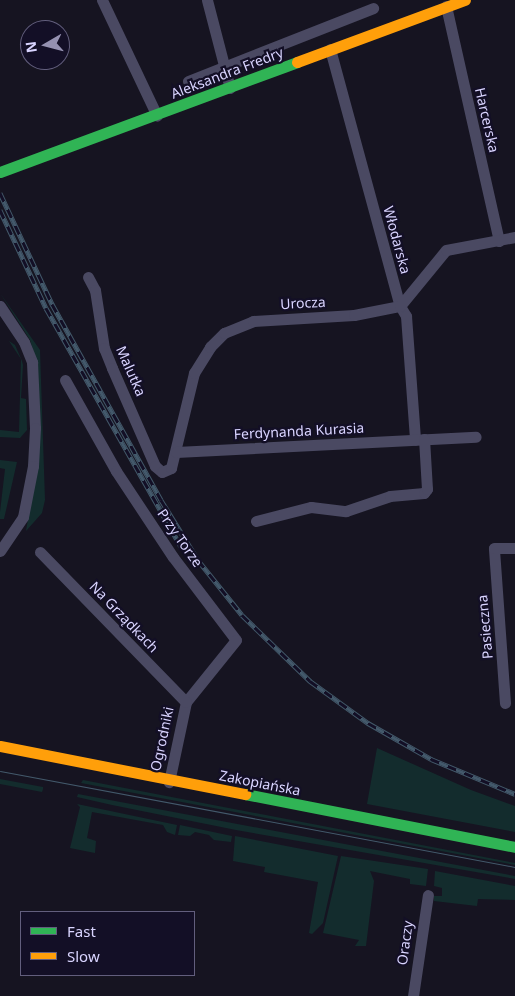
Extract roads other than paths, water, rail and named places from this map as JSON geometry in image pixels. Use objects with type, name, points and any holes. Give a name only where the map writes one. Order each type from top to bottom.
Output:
[{"type":"main road","name":"Aleksandra Fredry","points":[[0,172],[157,116],[464,0]]},
{"type":"main road","name":"Zakopiańska","points":[[0,746],[169,782],[515,847]]},
{"type":"main road","name":"Zakopiańska","points":[[0,758],[515,858]]},
{"type":"street","points":[[102,0],[157,116]]},
{"type":"street","points":[[207,0],[230,88]]},
{"type":"street","name":"Harcerska","points":[[446,6],[499,242]]},
{"type":"street","points":[[188,81],[373,8]]},
{"type":"street","name":"Włodarska","points":[[330,50],[400,306],[406,316],[419,440]]},
{"type":"street","points":[[400,306],[446,250],[515,238]]},
{"type":"street","name":"Malutka","points":[[88,277],[95,290],[110,363],[156,466],[162,472]]},
{"type":"street","points":[[0,306],[24,342],[32,362],[35,428],[33,466],[23,517],[0,551]]},
{"type":"street","name":"Urocza","points":[[162,472],[171,468],[194,373],[210,347],[224,333],[253,321],[354,315],[400,306]]},
{"type":"street","name":"Przy Torze","points":[[65,380],[142,510],[236,640],[186,702]]},
{"type":"street","name":"Ferdynanda Kurasia","points":[[176,452],[476,437]]},
{"type":"street","points":[[256,521],[311,507],[346,511],[390,496],[424,493],[427,490],[419,440]]},
{"type":"street","name":"Pasieczna","points":[[505,703],[494,548],[515,548]]},
{"type":"street","name":"Na Grządkach","points":[[40,552],[186,702]]},
{"type":"street","name":"Ogrodniki","points":[[169,782],[186,702]]},
{"type":"street","name":"Oraczy","points":[[413,996],[428,895]]},
{"type":"tram line","points":[[0,771],[515,867]]},
{"type":"railway","points":[[0,193],[52,304],[161,500],[198,560],[242,615],[310,681],[368,723],[431,759],[515,794]]},
{"type":"railway","points":[[0,210],[46,308],[181,547]]}]
